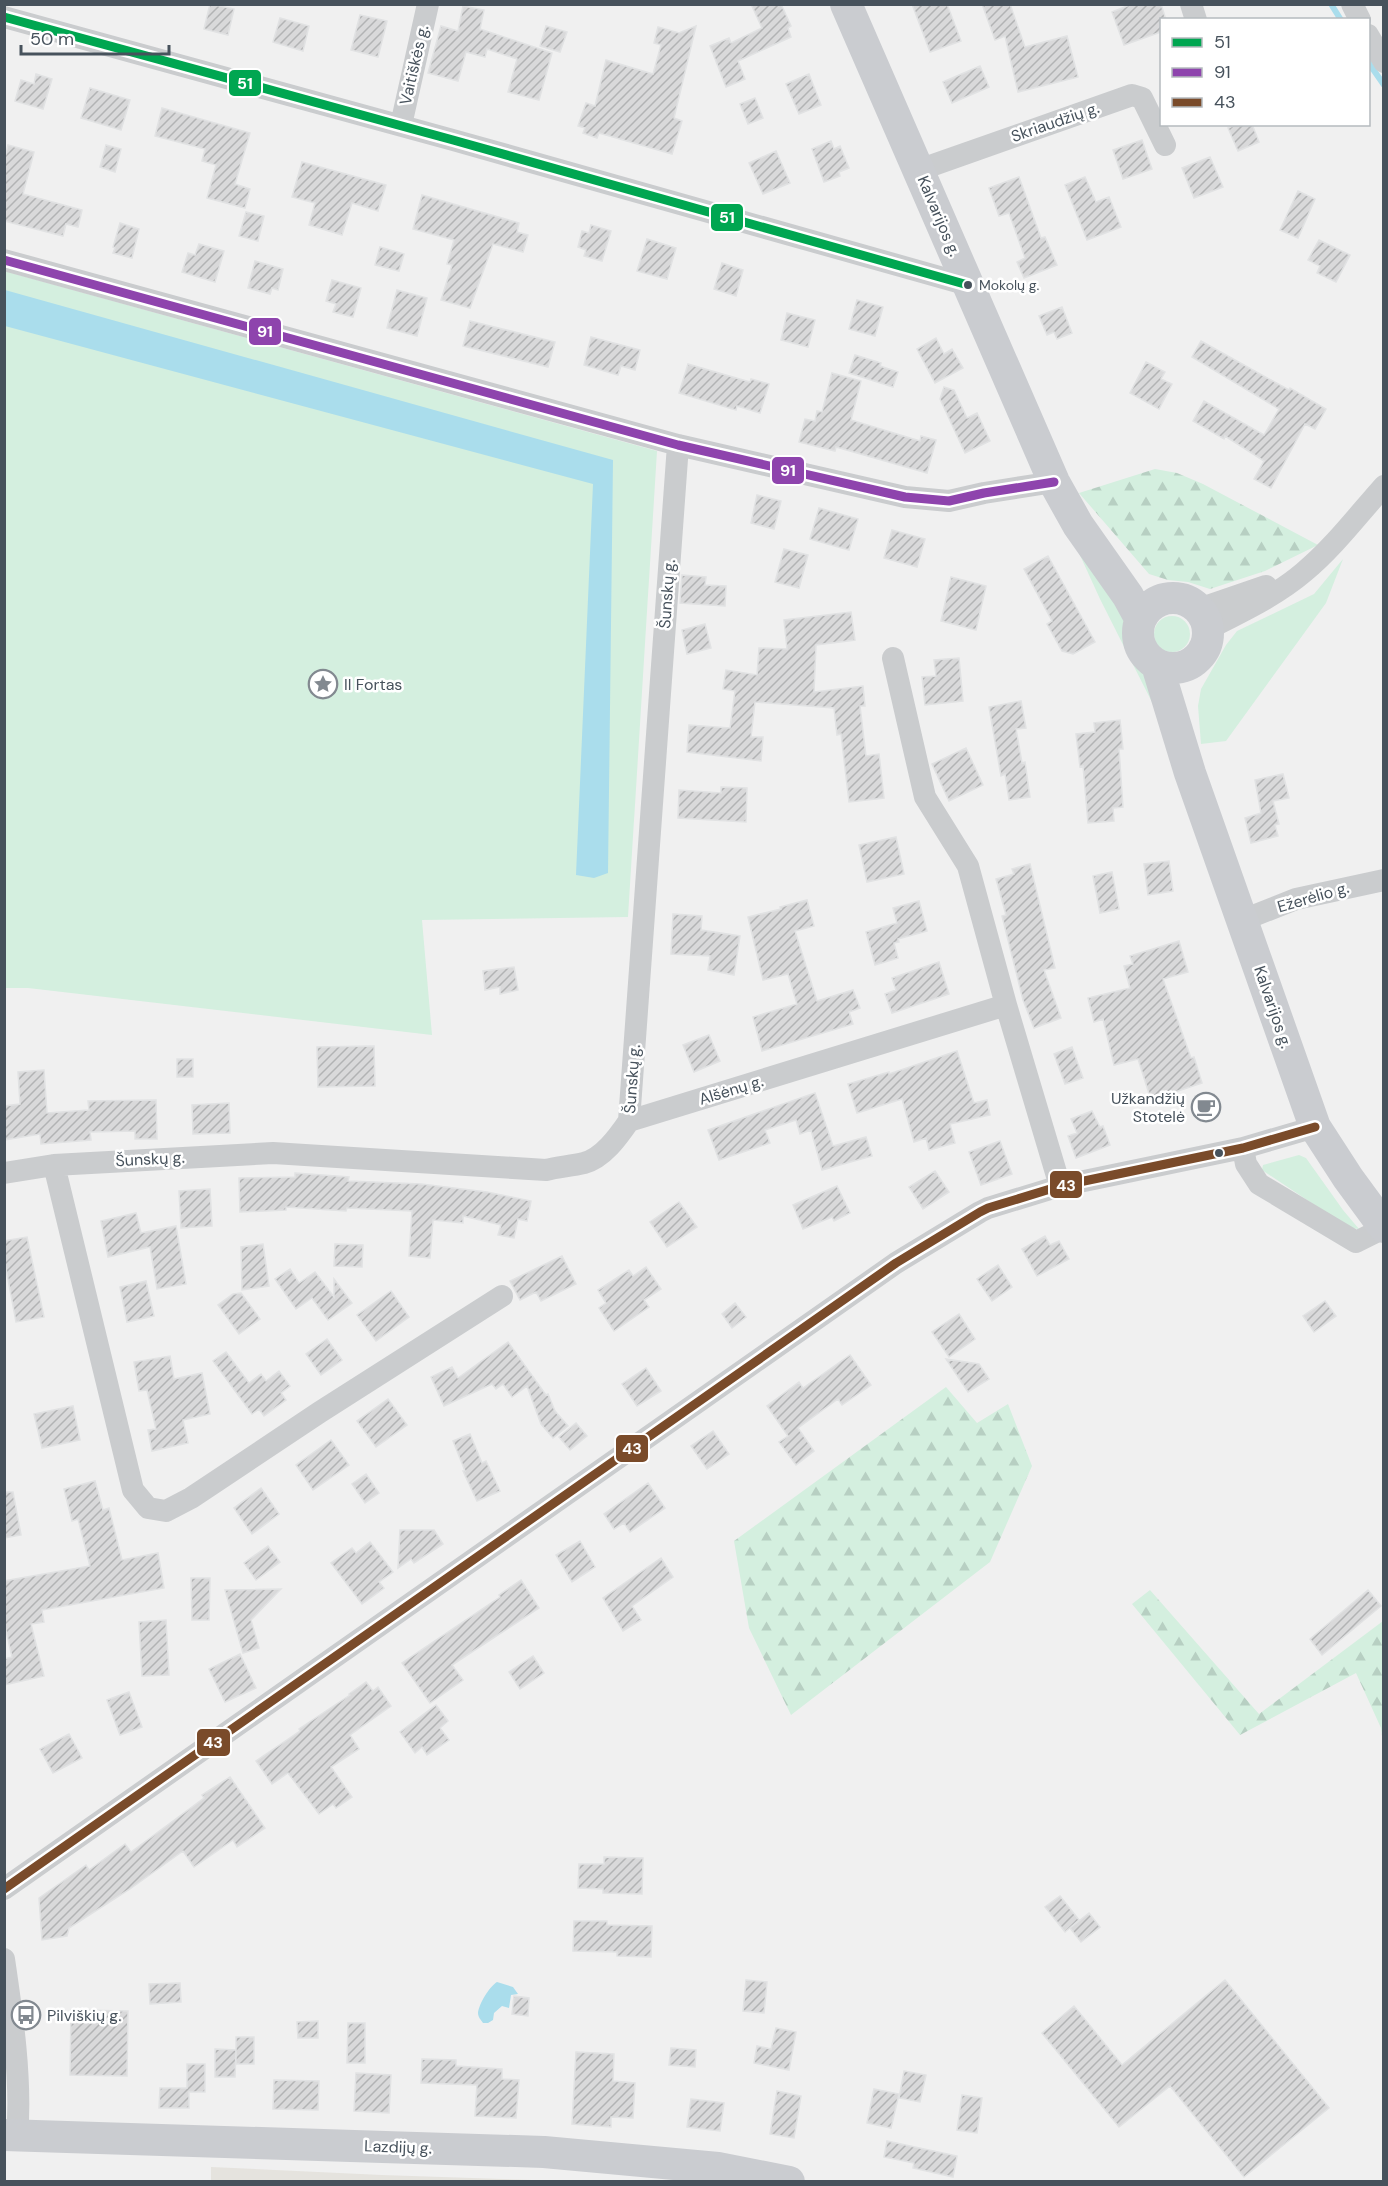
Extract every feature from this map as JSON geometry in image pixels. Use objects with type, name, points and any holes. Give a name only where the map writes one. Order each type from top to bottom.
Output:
[{"type":"main road","name":"Kalvarijos g.","points":[[846,4],[1054,482],[1078,525],[1128,596],[1140,618]]},
{"type":"main road","name":"Kalvarijos g.","points":[[1078,525],[1142,584],[1167,597]]},
{"type":"main road","points":[[1167,597],[1190,602],[1203,619],[1207,640],[1204,650],[1188,664],[1178,668],[1157,665],[1142,650],[1138,639],[1137,629],[1140,618],[1156,601],[1167,597]]},
{"type":"main road","name":"Kalvarijos g.","points":[[1188,664],[1185,690],[1190,773]]},
{"type":"main road","name":"Kalvarijos g.","points":[[1157,665],[1190,773],[1315,1127],[1383,1227]]},
{"type":"main road","name":"Lazdijų g.","points":[[11,2135],[544,2152],[718,2168],[789,2181]]},
{"type":"street","name":"Vaitiškės g.","points":[[400,125],[428,4]]},
{"type":"street","points":[[1352,4],[1359,18]]},
{"type":"street","points":[[4,17],[400,125],[968,285]]},
{"type":"street","points":[[1370,39],[1383,62]]},
{"type":"street","name":"Skriaudžių g.","points":[[919,170],[1132,95],[1142,98],[1166,145]]},
{"type":"street","points":[[4,260],[678,445],[905,497],[949,501],[1054,482]]},
{"type":"street","name":"Šunskų g.","points":[[4,1173],[54,1165],[273,1153],[546,1170],[586,1162],[606,1149],[629,1121],[678,445]]},
{"type":"street","points":[[1203,619],[1266,600],[1304,573],[1335,543],[1383,486]]},
{"type":"street","points":[[893,658],[925,797],[968,866],[1006,1005],[1060,1186]]},
{"type":"street","name":"Ežerėlio g.","points":[[1243,920],[1296,899],[1383,880]]},
{"type":"street","name":"Alšėnų g.","points":[[629,1121],[1006,1005]]},
{"type":"street","points":[[4,1889],[897,1263],[988,1208],[1060,1186],[1243,1148],[1315,1127]]},
{"type":"street","points":[[1243,1148],[1246,1164],[1259,1184],[1356,1242],[1383,1227]]},
{"type":"street","points":[[54,1165],[133,1490],[148,1508],[166,1511],[191,1498],[501,1296]]},
{"type":"street","points":[[4,1959],[10,1999],[18,2097],[11,2135]]},
{"type":"shaded area","points":[[211,2167],[382,2175],[564,2181],[211,2182]]},
{"type":"green space","name":"II Fortas","points":[[4,271],[657,451],[628,917],[422,920],[432,1035],[28,988],[5,988]]},
{"type":"green space","points":[[1155,469],[1177,473],[1203,484],[1318,545],[1265,571],[1210,589],[1149,574],[1079,493]]},
{"type":"green space","points":[[1068,529],[1129,622],[1128,642],[1132,656],[1147,672],[1165,728],[1100,599]]},
{"type":"green space","points":[[1343,559],[1326,603],[1226,741],[1201,744],[1198,706],[1201,689],[1226,645],[1237,631],[1314,594]]},
{"type":"green space","points":[[1172,616],[1185,621],[1190,634],[1185,647],[1172,652],[1159,647],[1154,634],[1159,621]]},
{"type":"green space","points":[[1299,1155],[1306,1158],[1359,1229],[1349,1228],[1262,1170],[1263,1165]]},
{"type":"green space","points":[[946,1387],[977,1423],[1008,1404],[1032,1466],[990,1562],[791,1715],[749,1628],[734,1541]]},
{"type":"green space","points":[[1150,1590],[1259,1714],[1383,1621],[1383,1744],[1381,1728],[1356,1673],[1240,1735],[1132,1604]]},
{"type":"water","points":[[5,290],[613,460],[608,873],[594,878],[576,875],[593,484],[5,326]]},
{"type":"water","points":[[497,1982],[513,1987],[518,1994],[511,1995],[509,2008],[502,2006],[494,2013],[493,2020],[483,2023],[478,2016],[479,2009],[488,1992]]},
{"type":"building","points":[[210,4],[234,9],[228,35],[204,29]]},
{"type":"building","points":[[751,4],[781,4],[791,26],[788,28],[791,37],[738,61],[745,79],[726,87],[710,46],[729,38],[731,43],[762,28]]},
{"type":"building","points":[[912,4],[947,4],[961,41],[930,52]]},
{"type":"building","points":[[982,4],[1010,4],[1025,47],[1067,36],[1078,77],[1018,92],[1005,36],[995,40]]},
{"type":"building","points":[[1132,4],[1161,4],[1165,18],[1160,18],[1160,32],[1124,45],[1112,12]]},
{"type":"building","points":[[463,6],[484,10],[480,29],[552,53],[539,100],[508,92],[517,59],[487,49],[485,57],[466,52],[458,81],[428,73],[441,26],[458,31]]},
{"type":"building","points":[[360,15],[387,21],[378,57],[351,50]]},
{"type":"building","points":[[280,18],[309,26],[303,51],[273,42]]},
{"type":"building","points":[[546,26],[567,32],[560,52],[540,46]]},
{"type":"building","points":[[696,26],[674,118],[682,121],[672,154],[599,133],[597,138],[583,133],[585,128],[578,126],[586,103],[595,106],[606,60],[653,74],[661,45],[654,43],[658,27],[679,33]]},
{"type":"building","points":[[980,66],[989,87],[952,103],[943,82]]},
{"type":"building","points":[[36,74],[52,79],[43,109],[15,101],[21,80],[34,84]]},
{"type":"building","points":[[809,74],[821,105],[799,114],[786,84]]},
{"type":"building","points":[[90,88],[130,100],[121,130],[81,118]]},
{"type":"building","points":[[755,98],[763,118],[748,124],[740,104]]},
{"type":"building","points":[[162,108],[250,133],[235,184],[250,189],[245,208],[207,198],[216,165],[202,161],[205,149],[155,136]]},
{"type":"building","points":[[1253,126],[1259,142],[1238,151],[1228,128]]},
{"type":"building","points":[[1142,140],[1152,169],[1123,179],[1113,150]]},
{"type":"building","points":[[831,141],[834,149],[840,146],[849,168],[839,172],[840,176],[824,182],[812,149]]},
{"type":"building","points":[[8,145],[34,152],[23,194],[82,210],[78,227],[66,224],[63,236],[4,221],[4,161]]},
{"type":"building","points":[[106,145],[121,149],[115,172],[100,167]]},
{"type":"building","points":[[776,151],[790,183],[763,194],[749,163]]},
{"type":"building","points":[[1210,157],[1223,187],[1194,198],[1182,168]]},
{"type":"building","points":[[302,162],[386,185],[378,211],[352,203],[342,235],[309,225],[315,203],[292,197]]},
{"type":"building","points":[[1019,177],[1041,238],[1045,237],[1057,265],[1024,278],[1017,262],[1025,258],[1009,213],[999,216],[989,188]]},
{"type":"building","points":[[1085,177],[1096,202],[1109,197],[1121,227],[1087,240],[1065,185]]},
{"type":"building","points":[[1298,191],[1315,199],[1298,238],[1280,230]]},
{"type":"building","points":[[422,195],[519,223],[517,232],[528,235],[523,252],[493,244],[470,308],[441,300],[452,265],[447,264],[454,240],[413,229]]},
{"type":"building","points":[[246,212],[264,216],[258,241],[239,236]]},
{"type":"building","points":[[120,223],[139,229],[132,258],[113,253]]},
{"type":"building","points":[[591,225],[611,231],[602,261],[584,256],[586,250],[578,247],[582,231],[589,233]]},
{"type":"building","points":[[647,239],[676,248],[667,279],[637,271]]},
{"type":"building","points":[[1319,240],[1350,255],[1336,282],[1317,273],[1320,266],[1308,260]]},
{"type":"building","points":[[199,244],[224,251],[215,282],[182,272],[188,253],[195,255]]},
{"type":"building","points":[[380,247],[404,254],[399,271],[375,265]]},
{"type":"building","points":[[255,261],[283,269],[278,290],[272,288],[270,294],[248,288]]},
{"type":"building","points":[[722,263],[743,270],[736,296],[714,289]]},
{"type":"building","points":[[332,280],[361,288],[353,317],[333,312],[336,304],[326,301]]},
{"type":"building","points":[[397,290],[427,298],[417,336],[387,328]]},
{"type":"building","points":[[857,300],[883,307],[875,336],[849,329]]},
{"type":"building","points":[[1062,307],[1072,333],[1057,339],[1054,332],[1047,335],[1039,316]]},
{"type":"building","points":[[787,313],[815,320],[808,347],[781,340]]},
{"type":"building","points":[[470,321],[555,342],[548,367],[463,346]]},
{"type":"building","points":[[591,337],[640,350],[635,370],[621,366],[618,375],[584,365]]},
{"type":"building","points":[[936,338],[944,354],[952,349],[963,368],[935,383],[917,349]]},
{"type":"building","points":[[1201,341],[1326,409],[1315,429],[1305,424],[1271,488],[1254,479],[1264,461],[1225,436],[1224,439],[1193,421],[1204,401],[1264,435],[1279,409],[1192,357]]},
{"type":"building","points":[[855,355],[881,363],[880,366],[898,372],[893,387],[849,373]]},
{"type":"building","points":[[1146,362],[1165,372],[1161,379],[1172,384],[1159,409],[1130,393]]},
{"type":"building","points":[[688,364],[750,382],[751,379],[769,384],[760,413],[737,406],[736,410],[679,393]]},
{"type":"building","points":[[832,373],[861,381],[851,420],[920,441],[921,436],[936,440],[927,473],[836,447],[835,451],[799,442],[805,419],[815,421],[817,411],[822,412]]},
{"type":"building","points":[[944,387],[954,390],[967,418],[977,413],[990,441],[965,453],[940,399]]},
{"type":"building","points":[[757,495],[781,501],[774,529],[751,523]]},
{"type":"building","points":[[819,508],[858,519],[849,550],[810,539]]},
{"type":"building","points":[[892,530],[925,539],[917,567],[884,558]]},
{"type":"building","points":[[784,549],[808,555],[799,588],[775,582]]},
{"type":"building","points":[[1048,556],[1095,642],[1073,654],[1062,651],[1047,624],[1052,621],[1024,569]]},
{"type":"building","points":[[682,575],[706,577],[705,585],[726,586],[725,606],[680,603]]},
{"type":"building","points":[[951,577],[986,586],[976,630],[941,621]]},
{"type":"building","points":[[851,612],[855,640],[816,645],[814,692],[863,686],[865,706],[860,706],[866,756],[879,754],[884,798],[849,802],[841,734],[837,735],[834,708],[755,702],[751,737],[763,737],[761,761],[687,752],[689,725],[730,728],[735,691],[723,689],[726,670],[757,675],[759,648],[787,649],[784,620]]},
{"type":"building","points":[[705,624],[711,648],[687,654],[682,630]]},
{"type":"building","points":[[959,658],[963,701],[925,705],[922,677],[936,676],[934,660]]},
{"type":"building","points":[[1021,701],[1026,728],[1016,729],[1022,763],[1025,762],[1030,797],[1009,800],[1005,774],[1001,776],[989,707]]},
{"type":"building","points":[[1120,720],[1123,749],[1119,749],[1123,807],[1113,808],[1114,821],[1088,823],[1083,766],[1080,767],[1076,734],[1095,732],[1094,723]]},
{"type":"building","points":[[966,748],[983,785],[949,801],[932,764]]},
{"type":"building","points":[[1283,774],[1289,798],[1273,801],[1279,824],[1275,825],[1278,836],[1251,843],[1245,818],[1261,813],[1255,780]]},
{"type":"building","points":[[721,787],[747,788],[746,822],[678,818],[679,790],[721,793]]},
{"type":"building","points":[[896,837],[904,874],[867,882],[859,845]]},
{"type":"building","points":[[1169,861],[1173,891],[1148,895],[1144,864]]},
{"type":"building","points":[[1030,864],[1055,968],[1044,970],[1061,1018],[1034,1028],[1023,1000],[1002,916],[1006,915],[996,879],[1014,874],[1012,869]]},
{"type":"building","points":[[1112,872],[1119,909],[1100,913],[1093,876]]},
{"type":"building","points":[[807,900],[814,926],[795,931],[817,1001],[853,990],[860,1008],[849,1012],[853,1024],[762,1051],[753,1017],[797,1004],[788,974],[763,980],[748,917]]},
{"type":"building","points":[[919,901],[927,931],[898,939],[899,942],[894,943],[898,958],[875,965],[866,932],[897,923],[893,908]]},
{"type":"building","points":[[673,914],[702,916],[701,930],[740,936],[734,975],[708,970],[710,956],[671,954]]},
{"type":"building","points":[[1179,941],[1188,972],[1163,979],[1202,1083],[1151,1100],[1138,1059],[1114,1065],[1103,1019],[1094,1022],[1088,998],[1130,988],[1124,966],[1133,964],[1130,956]]},
{"type":"building","points":[[939,962],[949,994],[892,1013],[885,994],[896,990],[892,978]]},
{"type":"building","points":[[514,967],[518,990],[500,994],[500,987],[485,990],[483,971]]},
{"type":"building","points":[[709,1035],[720,1061],[694,1072],[683,1045]]},
{"type":"building","points":[[374,1046],[375,1086],[318,1087],[317,1047]]},
{"type":"building","points":[[1072,1047],[1083,1078],[1065,1084],[1054,1054]]},
{"type":"building","points":[[957,1051],[974,1103],[987,1100],[990,1115],[950,1124],[955,1143],[929,1150],[926,1138],[914,1142],[902,1099],[857,1113],[848,1084],[889,1072],[889,1074]]},
{"type":"building","points":[[177,1059],[193,1059],[193,1077],[177,1077]]},
{"type":"building","points":[[44,1070],[47,1113],[89,1110],[88,1101],[156,1100],[157,1139],[135,1139],[135,1131],[90,1132],[91,1140],[41,1144],[40,1134],[4,1140],[4,1106],[20,1104],[18,1072]]},
{"type":"building","points":[[815,1093],[833,1146],[866,1137],[872,1156],[822,1170],[811,1130],[800,1134],[796,1120],[765,1130],[770,1143],[719,1160],[708,1130]]},
{"type":"building","points":[[1214,1094],[1215,1110],[1196,1111],[1195,1096]]},
{"type":"building","points":[[229,1103],[230,1133],[193,1134],[192,1105]]},
{"type":"building","points":[[1092,1111],[1100,1127],[1103,1126],[1110,1145],[1076,1158],[1068,1136],[1077,1133],[1071,1119]]},
{"type":"building","points":[[1000,1141],[1012,1174],[981,1185],[969,1152]]},
{"type":"building","points":[[935,1171],[949,1192],[923,1209],[909,1187]]},
{"type":"building","points":[[295,1173],[349,1177],[348,1181],[421,1184],[487,1192],[531,1201],[527,1221],[518,1219],[514,1238],[498,1235],[501,1225],[463,1216],[463,1223],[433,1220],[430,1258],[409,1256],[412,1211],[347,1208],[346,1211],[286,1207],[286,1210],[240,1212],[239,1178],[295,1177]]},
{"type":"building","points":[[837,1186],[850,1213],[834,1221],[832,1217],[803,1229],[793,1205]]},
{"type":"building","points":[[210,1189],[212,1226],[181,1228],[179,1191]]},
{"type":"building","points":[[679,1202],[697,1227],[667,1247],[650,1222]]},
{"type":"building","points":[[136,1213],[141,1233],[176,1226],[186,1284],[157,1289],[150,1247],[108,1257],[101,1221]]},
{"type":"building","points":[[1045,1236],[1050,1245],[1059,1241],[1069,1259],[1037,1276],[1022,1249]]},
{"type":"building","points":[[27,1237],[44,1317],[16,1322],[4,1258],[4,1241]]},
{"type":"building","points":[[263,1244],[269,1286],[242,1290],[241,1247]]},
{"type":"building","points":[[335,1244],[363,1245],[362,1267],[334,1266]]},
{"type":"building","points":[[562,1256],[576,1284],[541,1301],[536,1292],[520,1300],[510,1281]]},
{"type":"building","points":[[998,1265],[1012,1287],[992,1301],[977,1279]]},
{"type":"building","points":[[646,1267],[661,1289],[644,1300],[649,1307],[614,1331],[599,1308],[606,1303],[598,1290],[629,1270],[633,1276]]},
{"type":"building","points":[[290,1269],[299,1283],[315,1272],[334,1297],[334,1279],[352,1303],[328,1320],[312,1298],[296,1309],[275,1279]]},
{"type":"building","points":[[146,1281],[154,1316],[127,1322],[120,1287]]},
{"type":"building","points":[[391,1291],[409,1317],[376,1341],[357,1315]]},
{"type":"building","points":[[241,1293],[260,1319],[239,1334],[218,1305],[233,1294]]},
{"type":"building","points":[[1325,1301],[1336,1316],[1314,1332],[1303,1316]]},
{"type":"building","points":[[735,1303],[746,1317],[732,1328],[722,1314]]},
{"type":"building","points":[[959,1314],[975,1339],[949,1357],[932,1332]]},
{"type":"building","points":[[327,1339],[342,1360],[321,1375],[306,1354]]},
{"type":"building","points":[[508,1342],[546,1395],[548,1394],[555,1411],[568,1426],[553,1438],[541,1424],[527,1386],[512,1397],[503,1384],[496,1389],[492,1384],[444,1406],[431,1377],[452,1367],[458,1378]]},
{"type":"building","points":[[226,1352],[249,1383],[261,1374],[266,1381],[279,1371],[290,1386],[281,1393],[286,1400],[264,1416],[259,1409],[252,1414],[213,1361]]},
{"type":"building","points":[[850,1355],[871,1385],[842,1405],[838,1399],[798,1428],[814,1451],[796,1465],[779,1442],[788,1436],[767,1406],[799,1382],[803,1388]]},
{"type":"building","points":[[170,1356],[174,1379],[202,1373],[210,1414],[183,1420],[188,1443],[152,1451],[148,1430],[156,1429],[147,1390],[139,1391],[134,1362]]},
{"type":"building","points":[[946,1359],[979,1364],[989,1379],[968,1392]]},
{"type":"building","points":[[646,1368],[661,1391],[637,1406],[622,1384]]},
{"type":"building","points":[[388,1399],[407,1425],[376,1447],[357,1421]]},
{"type":"building","points":[[73,1406],[80,1440],[42,1448],[34,1414]]},
{"type":"building","points":[[576,1423],[587,1436],[570,1450],[559,1437]]},
{"type":"building","points":[[713,1431],[729,1454],[707,1469],[691,1446]]},
{"type":"building","points":[[470,1434],[482,1463],[486,1461],[500,1491],[477,1501],[463,1471],[465,1471],[453,1441]]},
{"type":"building","points":[[331,1440],[349,1465],[313,1490],[296,1465]]},
{"type":"building","points":[[366,1474],[379,1493],[365,1503],[352,1484]]},
{"type":"building","points":[[95,1481],[103,1510],[109,1508],[122,1560],[158,1553],[164,1588],[42,1610],[44,1622],[31,1624],[44,1676],[4,1685],[4,1659],[12,1657],[4,1622],[4,1581],[90,1566],[78,1519],[72,1521],[64,1489]]},
{"type":"building","points":[[648,1483],[665,1508],[630,1532],[624,1523],[614,1529],[604,1514]]},
{"type":"building","points":[[261,1488],[279,1514],[252,1534],[234,1508]]},
{"type":"building","points":[[4,1492],[13,1492],[21,1535],[4,1538]]},
{"type":"building","points":[[400,1530],[434,1530],[443,1544],[414,1563],[411,1559],[398,1568]]},
{"type":"building","points":[[580,1541],[595,1567],[572,1582],[556,1555]]},
{"type":"building","points":[[370,1542],[393,1572],[379,1582],[384,1588],[362,1604],[331,1563],[352,1548],[356,1553]]},
{"type":"building","points":[[268,1546],[280,1562],[256,1580],[244,1563]]},
{"type":"building","points":[[661,1558],[673,1577],[632,1606],[641,1620],[623,1631],[603,1598]]},
{"type":"building","points":[[191,1578],[210,1578],[209,1620],[192,1620]]},
{"type":"building","points":[[521,1580],[539,1608],[452,1665],[463,1680],[430,1703],[402,1663],[500,1597],[499,1595]]},
{"type":"building","points":[[281,1589],[251,1620],[259,1648],[243,1653],[225,1590]]},
{"type":"building","points":[[1368,1590],[1381,1606],[1322,1655],[1310,1639]]},
{"type":"building","points":[[166,1620],[169,1675],[142,1676],[139,1622]]},
{"type":"building","points":[[240,1654],[256,1688],[225,1702],[209,1669]]},
{"type":"building","points":[[533,1656],[544,1673],[520,1689],[509,1672]]},
{"type":"building","points":[[366,1682],[373,1691],[378,1687],[391,1706],[350,1735],[359,1749],[331,1767],[352,1797],[336,1808],[333,1804],[319,1814],[288,1773],[272,1784],[256,1761]]},
{"type":"building","points":[[129,1692],[142,1727],[120,1735],[107,1700]]},
{"type":"building","points":[[436,1705],[448,1721],[440,1728],[449,1740],[427,1755],[422,1747],[415,1753],[400,1732]]},
{"type":"building","points":[[69,1734],[82,1758],[53,1773],[40,1749]]},
{"type":"building","points":[[230,1777],[265,1828],[237,1847],[233,1840],[194,1867],[183,1851],[130,1889],[69,1928],[67,1936],[42,1940],[39,1898],[86,1865],[89,1870],[125,1844],[131,1852],[204,1798],[202,1795]]},
{"type":"building","points":[[604,1857],[643,1858],[642,1894],[603,1893],[603,1889],[578,1888],[579,1864],[604,1864]]},
{"type":"building","points":[[1060,1896],[1079,1920],[1065,1932],[1045,1907]]},
{"type":"building","points":[[1089,1913],[1100,1927],[1081,1942],[1070,1928]]},
{"type":"building","points":[[574,1921],[607,1921],[607,1925],[652,1926],[651,1957],[617,1956],[617,1952],[573,1951]]},
{"type":"building","points":[[746,1980],[767,1982],[764,2013],[743,2011]]},
{"type":"building","points":[[1225,1980],[1329,2108],[1244,2177],[1170,2086],[1119,2127],[1042,2033],[1074,2006],[1122,2065]]},
{"type":"building","points":[[180,1983],[181,2002],[150,2004],[149,1984]]},
{"type":"building","points":[[514,1996],[529,1998],[528,2016],[512,2014]]},
{"type":"building","points":[[71,2010],[128,2011],[127,2076],[70,2075]]},
{"type":"building","points":[[318,2021],[318,2038],[298,2038],[297,2022]]},
{"type":"building","points":[[348,2023],[365,2023],[365,2063],[347,2063]]},
{"type":"building","points":[[776,2028],[796,2032],[789,2070],[754,2063],[757,2046],[771,2049]]},
{"type":"building","points":[[236,2037],[254,2037],[254,2064],[236,2064]]},
{"type":"building","points":[[671,2048],[696,2050],[695,2067],[669,2065]]},
{"type":"building","points":[[215,2049],[236,2050],[235,2077],[215,2077]]},
{"type":"building","points":[[576,2052],[614,2054],[613,2081],[635,2083],[633,2118],[611,2117],[611,2127],[572,2124]]},
{"type":"building","points":[[422,2059],[456,2060],[456,2066],[502,2069],[502,2079],[519,2080],[516,2118],[475,2116],[477,2085],[421,2083]]},
{"type":"building","points":[[187,2064],[205,2064],[205,2092],[189,2092],[189,2108],[159,2108],[160,2088],[187,2088]]},
{"type":"building","points":[[904,2071],[926,2075],[920,2102],[899,2098]]},
{"type":"building","points":[[356,2073],[391,2075],[389,2113],[354,2111]]},
{"type":"building","points":[[274,2080],[319,2081],[318,2110],[273,2109]]},
{"type":"building","points":[[874,2089],[899,2094],[891,2128],[867,2123]]},
{"type":"building","points":[[777,2091],[801,2096],[794,2138],[770,2134]]},
{"type":"building","points":[[962,2095],[982,2098],[977,2133],[957,2130]]},
{"type":"building","points":[[691,2099],[724,2103],[720,2131],[687,2127]]},
{"type":"building","points":[[887,2141],[957,2156],[953,2177],[913,2168],[914,2163],[884,2157]]},
{"type":"waterway","points":[[1331,4],[1340,18]]},
{"type":"waterway","points":[[1370,65],[1384,85]]},
{"type":"transit line","name":"51","points":[[4,17],[968,285]]},
{"type":"transit line","name":"91","points":[[4,260],[678,445],[905,497],[949,501],[1054,482]]},
{"type":"transit line","name":"43","points":[[4,1889],[896,1263],[980,1212],[1060,1186],[1243,1148],[1315,1127]]},
{"type":"place","name":"Mokolų g.","points":[[968,285]]},
{"type":"place","name":"II Fortas","points":[[323,684]]},
{"type":"place","name":"Užkandžių Stotelė","points":[[1206,1107]]},
{"type":"place","name":"Pilviškių g.","points":[[26,2015]]}]
